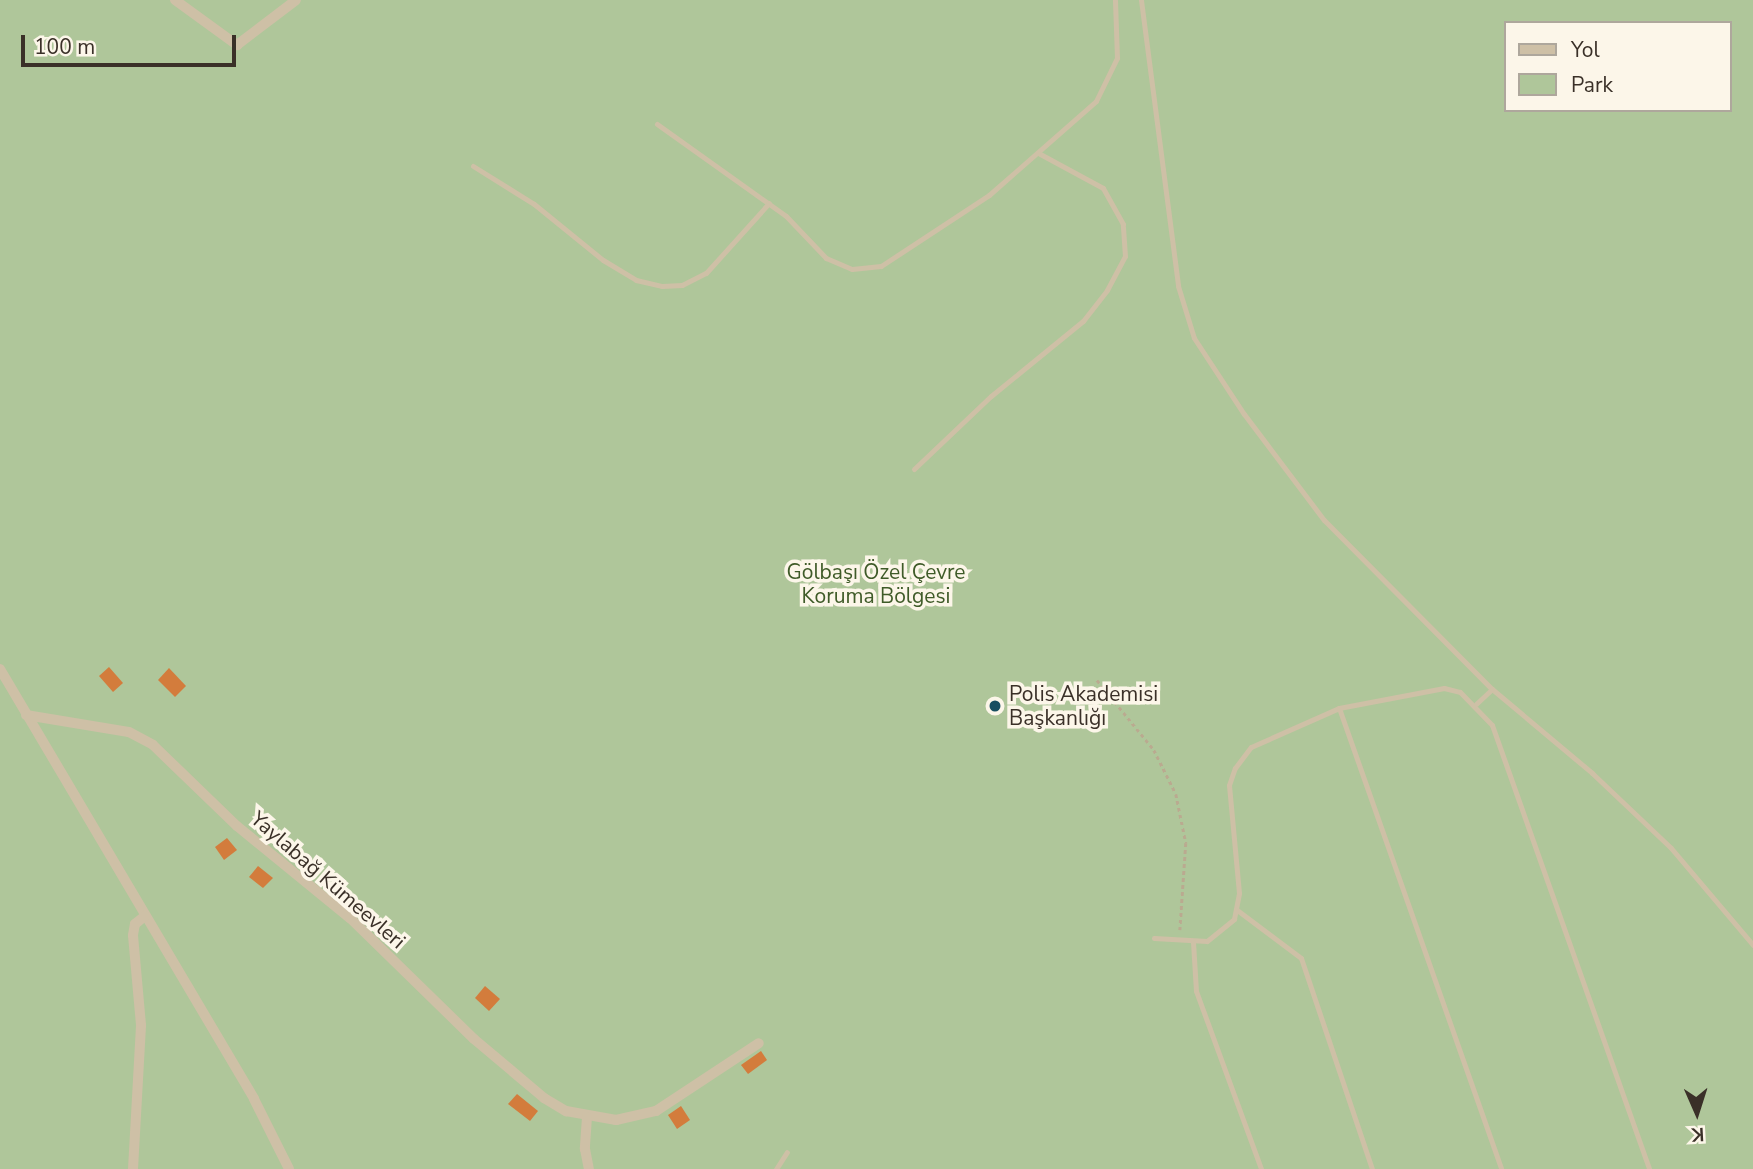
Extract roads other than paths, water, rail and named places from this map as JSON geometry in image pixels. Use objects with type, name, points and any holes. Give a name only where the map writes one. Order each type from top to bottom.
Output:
[{"type":"street","points":[[176,0],[237,45],[296,0]]},
{"type":"street","points":[[0,669],[254,1099],[289,1169]]},
{"type":"street","name":"Yaylabağ Kümeevleri","points":[[26,715],[55,717],[141,736],[237,826],[349,918],[534,1090],[554,1105],[587,1117],[616,1120],[656,1111],[758,1043]]},
{"type":"street","points":[[133,1169],[141,1025],[133,935],[135,924],[145,916]]},
{"type":"street","points":[[587,1117],[585,1149],[589,1169]]},
{"type":"lane","points":[[657,124],[769,203],[826,258],[844,268],[870,269],[891,261],[989,195],[1040,154],[1088,110],[1109,82],[1119,44],[1115,0]]},
{"type":"lane","points":[[1141,0],[1178,286],[1194,338],[1244,414],[1324,520],[1492,689],[1592,773],[1671,848],[1753,945]]},
{"type":"lane","points":[[914,469],[991,396],[1083,321],[1107,290],[1125,256],[1124,224],[1110,196],[1096,181],[1040,154]]},
{"type":"lane","points":[[473,166],[534,204],[603,260],[636,280],[662,286],[682,285],[706,273],[769,203]]},
{"type":"lane","points":[[1154,938],[1207,941],[1223,932],[1237,910],[1229,794],[1235,768],[1259,742],[1339,708],[1444,688],[1476,704],[1492,725],[1649,1169]]},
{"type":"lane","points":[[1476,704],[1492,689]]},
{"type":"lane","points":[[1339,708],[1501,1169]]},
{"type":"lane","points":[[1237,910],[1301,958],[1372,1169]]},
{"type":"lane","points":[[1193,942],[1196,991],[1261,1169]]},
{"type":"lane","points":[[776,1169],[787,1152]]},
{"type":"place","name":"Polis Akademisi Başkanlığı","points":[[995,706]]},
{"type":"park label","name":"Gölbaşı Özel Çevre Koruma Bölgesi","points":[[876,584]]}]
